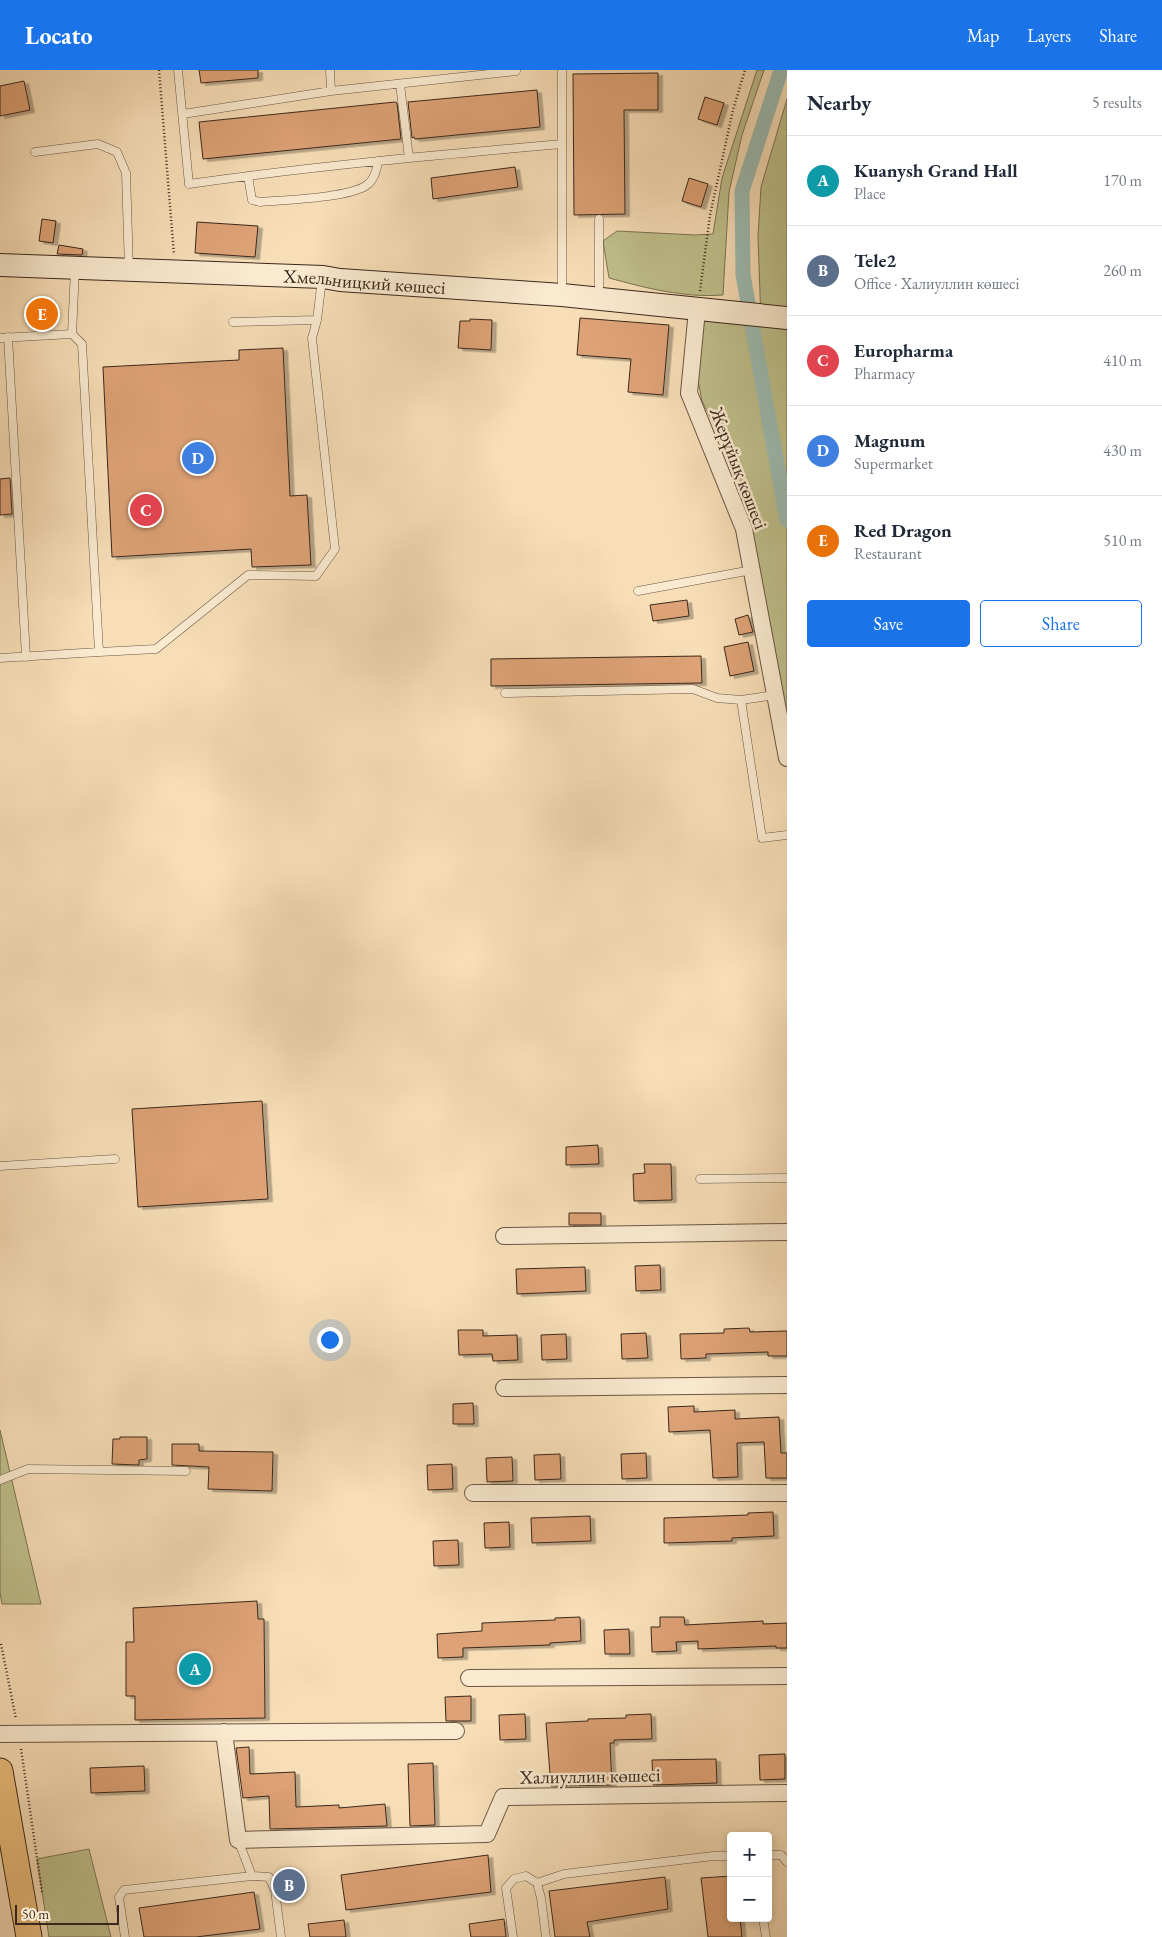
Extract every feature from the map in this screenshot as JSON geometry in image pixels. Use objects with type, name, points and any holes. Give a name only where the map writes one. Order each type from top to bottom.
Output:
[{"type":"main road","points":[[0,1771],[7,1830],[29,1937]]},
{"type":"street","name":"Хмельницкий көшесі","points":[[0,265],[323,277],[379,283],[562,295],[697,310],[778,316]]},
{"type":"street","name":"Жерұйық көшесі","points":[[697,310],[689,393],[744,529],[787,758]]},
{"type":"street","points":[[504,1236],[787,1232]]},
{"type":"street","points":[[504,1388],[787,1385]]},
{"type":"street","points":[[473,1493],[787,1493]]},
{"type":"street","points":[[469,1678],[787,1676]]},
{"type":"street","points":[[0,1734],[456,1731]]},
{"type":"street","points":[[224,1732],[238,1840]]},
{"type":"street","name":"Халиуллин көшесі","points":[[238,1840],[487,1834],[503,1797],[787,1792]]},
{"type":"lane","points":[[178,70],[189,184],[378,161],[562,144]]},
{"type":"lane","points":[[330,70],[331,91]]},
{"type":"lane","points":[[562,70],[562,295]]},
{"type":"lane","points":[[183,114],[331,91],[516,71]]},
{"type":"lane","points":[[400,84],[410,158]]},
{"type":"lane","points":[[35,152],[98,144],[117,152],[126,173],[129,270]]},
{"type":"lane","points":[[248,176],[252,200],[260,202],[348,193],[368,185],[378,168],[378,161]]},
{"type":"lane","points":[[599,219],[599,299]]},
{"type":"lane","points":[[72,334],[75,268]]},
{"type":"lane","points":[[0,658],[156,649],[248,575],[316,576],[335,550],[312,338],[317,320],[323,277]]},
{"type":"lane","points":[[233,322],[317,320]]},
{"type":"lane","points":[[26,657],[4,337],[72,334],[82,344],[99,652]]},
{"type":"lane","points":[[638,590],[752,570]]},
{"type":"lane","points":[[506,692],[693,689],[717,698],[741,700],[775,696]]},
{"type":"lane","points":[[741,700],[762,838],[787,835]]},
{"type":"lane","points":[[0,1166],[115,1159]]},
{"type":"lane","points":[[700,1179],[787,1178]]},
{"type":"lane","points":[[0,1480],[28,1470],[186,1471]]},
{"type":"lane","points":[[238,1840],[252,1876]]},
{"type":"lane","points":[[772,1855],[781,1856],[787,1862]]},
{"type":"lane","points":[[537,1883],[564,1874],[713,1856],[727,1856]]},
{"type":"lane","points":[[125,1937],[119,1897],[124,1890],[252,1876],[269,1877],[275,1890],[281,1937]]},
{"type":"lane","points":[[513,1937],[506,1888],[514,1879],[526,1876],[537,1883],[546,1937]]},
{"type":"lane","points":[[764,1922],[766,1937]]},
{"type":"path","points":[[159,70],[175,262]]},
{"type":"path","points":[[697,310],[710,215],[733,110],[745,70]]},
{"type":"path","points":[[1,1644],[18,1734],[43,1898]]},
{"type":"green space","points":[[757,70],[764,70],[742,135],[729,192],[723,295],[680,294],[609,278],[603,241],[617,231],[695,235],[713,234],[722,178]]},
{"type":"green space","points":[[787,99],[787,738],[736,468],[702,401],[696,370],[704,317],[761,322],[758,236],[761,187]]},
{"type":"green space","points":[[0,1430],[41,1604],[2,1604],[0,1592]]},
{"type":"green space","points":[[89,1849],[111,1937],[49,1937],[37,1859]]},
{"type":"building","points":[[199,70],[258,70],[258,78],[201,83]]},
{"type":"building","points":[[658,73],[658,110],[624,110],[625,214],[574,215],[573,74]]},
{"type":"building","points":[[24,81],[30,110],[0,116],[0,86]]},
{"type":"building","points":[[537,90],[540,127],[412,138],[408,102]]},
{"type":"building","points":[[705,97],[724,103],[717,125],[698,119]]},
{"type":"building","points":[[397,103],[401,139],[203,159],[199,122]]},
{"type":"building","points":[[515,167],[518,187],[433,199],[431,178]]},
{"type":"building","points":[[689,178],[708,184],[701,207],[682,201]]},
{"type":"building","points":[[42,219],[56,221],[53,243],[39,241]]},
{"type":"building","points":[[197,222],[258,226],[255,257],[195,253]]},
{"type":"building","points":[[59,245],[83,249],[82,255],[57,254]]},
{"type":"building","points":[[580,318],[669,325],[663,395],[628,392],[631,359],[577,355]]},
{"type":"building","points":[[470,319],[492,320],[491,350],[458,348],[460,321],[470,321]]},
{"type":"building","points":[[283,348],[290,496],[307,495],[311,565],[252,567],[251,549],[112,557],[103,367],[239,360],[239,350]]},
{"type":"building","points":[[10,478],[12,514],[0,515],[0,479]]},
{"type":"building","points":[[687,600],[689,616],[653,621],[650,605]]},
{"type":"building","points":[[748,615],[753,632],[739,635],[735,619]]},
{"type":"building","points":[[748,642],[754,671],[730,676],[724,647]]},
{"type":"building","points":[[701,656],[702,683],[491,686],[491,659]]},
{"type":"building","points":[[262,1101],[268,1199],[138,1207],[132,1109]]},
{"type":"building","points":[[598,1145],[599,1164],[566,1165],[566,1147]]},
{"type":"building","points":[[644,1164],[671,1164],[672,1200],[634,1201],[633,1174],[645,1173]]},
{"type":"building","points":[[569,1213],[601,1213],[601,1225],[569,1225]]},
{"type":"building","points":[[660,1265],[661,1290],[636,1291],[635,1266]]},
{"type":"building","points":[[585,1267],[586,1291],[517,1294],[516,1269]]},
{"type":"building","points":[[749,1328],[750,1332],[787,1331],[787,1356],[768,1356],[768,1352],[706,1354],[706,1358],[681,1359],[680,1334],[724,1333],[724,1329]]},
{"type":"building","points":[[458,1330],[483,1330],[483,1336],[517,1335],[518,1360],[493,1361],[492,1354],[459,1355]]},
{"type":"building","points":[[646,1333],[648,1358],[622,1359],[621,1334]]},
{"type":"building","points":[[566,1334],[567,1359],[542,1360],[541,1335]]},
{"type":"building","points":[[473,1403],[474,1424],[453,1424],[453,1404]]},
{"type":"building","points":[[694,1406],[694,1412],[735,1410],[735,1419],[779,1417],[781,1453],[787,1453],[787,1478],[766,1478],[764,1442],[737,1443],[738,1477],[713,1478],[710,1430],[669,1432],[668,1407]]},
{"type":"building","points":[[120,1437],[147,1437],[147,1459],[139,1460],[139,1465],[112,1464],[113,1439],[120,1439]]},
{"type":"building","points":[[172,1444],[199,1444],[199,1451],[273,1452],[272,1491],[208,1489],[209,1467],[172,1465]]},
{"type":"building","points":[[646,1453],[647,1478],[622,1479],[621,1454]]},
{"type":"building","points":[[560,1454],[561,1479],[535,1480],[534,1455]]},
{"type":"building","points":[[512,1457],[513,1481],[487,1482],[486,1458]]},
{"type":"building","points":[[452,1464],[453,1489],[428,1490],[427,1465]]},
{"type":"building","points":[[773,1512],[774,1536],[732,1538],[732,1541],[664,1543],[664,1518],[748,1515],[748,1513]]},
{"type":"building","points":[[590,1516],[591,1541],[532,1543],[531,1518]]},
{"type":"building","points":[[509,1522],[510,1547],[485,1548],[484,1523]]},
{"type":"building","points":[[458,1540],[459,1565],[434,1566],[433,1541]]},
{"type":"building","points":[[257,1601],[258,1619],[264,1619],[265,1718],[135,1720],[135,1696],[126,1696],[126,1642],[134,1642],[133,1608]]},
{"type":"building","points":[[580,1617],[581,1641],[550,1643],[550,1645],[463,1648],[463,1657],[438,1658],[437,1634],[482,1631],[482,1623]]},
{"type":"building","points":[[660,1617],[684,1617],[685,1625],[763,1621],[763,1624],[787,1623],[787,1648],[776,1648],[776,1646],[698,1649],[698,1641],[676,1642],[677,1651],[652,1652],[651,1627],[660,1627]]},
{"type":"building","points":[[629,1629],[630,1654],[605,1654],[604,1630]]},
{"type":"building","points":[[471,1696],[471,1721],[446,1721],[445,1697]]},
{"type":"building","points":[[525,1714],[526,1739],[500,1740],[499,1715]]},
{"type":"building","points":[[651,1714],[652,1739],[614,1740],[614,1743],[610,1743],[612,1785],[551,1786],[546,1723],[626,1718],[626,1715]]},
{"type":"building","points":[[249,1747],[250,1774],[295,1772],[296,1807],[339,1805],[339,1808],[385,1804],[387,1826],[270,1829],[269,1796],[243,1798],[236,1748]]},
{"type":"building","points":[[785,1754],[785,1779],[760,1780],[759,1755]]},
{"type":"building","points":[[716,1759],[717,1783],[653,1785],[652,1760]]},
{"type":"building","points":[[433,1763],[435,1825],[410,1826],[408,1764]]},
{"type":"building","points":[[144,1766],[145,1791],[91,1793],[90,1768]]},
{"type":"building","points":[[488,1855],[491,1892],[346,1910],[341,1875]]},
{"type":"building","points":[[727,1876],[727,1922],[740,1922],[742,1937],[708,1937],[701,1878]]},
{"type":"building","points":[[665,1877],[668,1909],[587,1922],[590,1937],[555,1937],[549,1891]]},
{"type":"building","points":[[254,1892],[260,1929],[196,1937],[144,1937],[139,1908]]},
{"type":"building","points":[[504,1919],[506,1937],[471,1937],[469,1924]]},
{"type":"building","points":[[344,1920],[346,1937],[310,1937],[308,1924]]},
{"type":"waterway","points":[[781,70],[742,191],[743,275],[787,520]]},
{"type":"place","name":"Red Dragon","points":[[42,314]]},
{"type":"place","name":"Magnum","points":[[198,458]]},
{"type":"place","name":"Europharma","points":[[146,510]]},
{"type":"place","name":"Kuanysh Grand Hall","points":[[195,1669]]},
{"type":"place","name":"Tele2","points":[[289,1885]]}]
